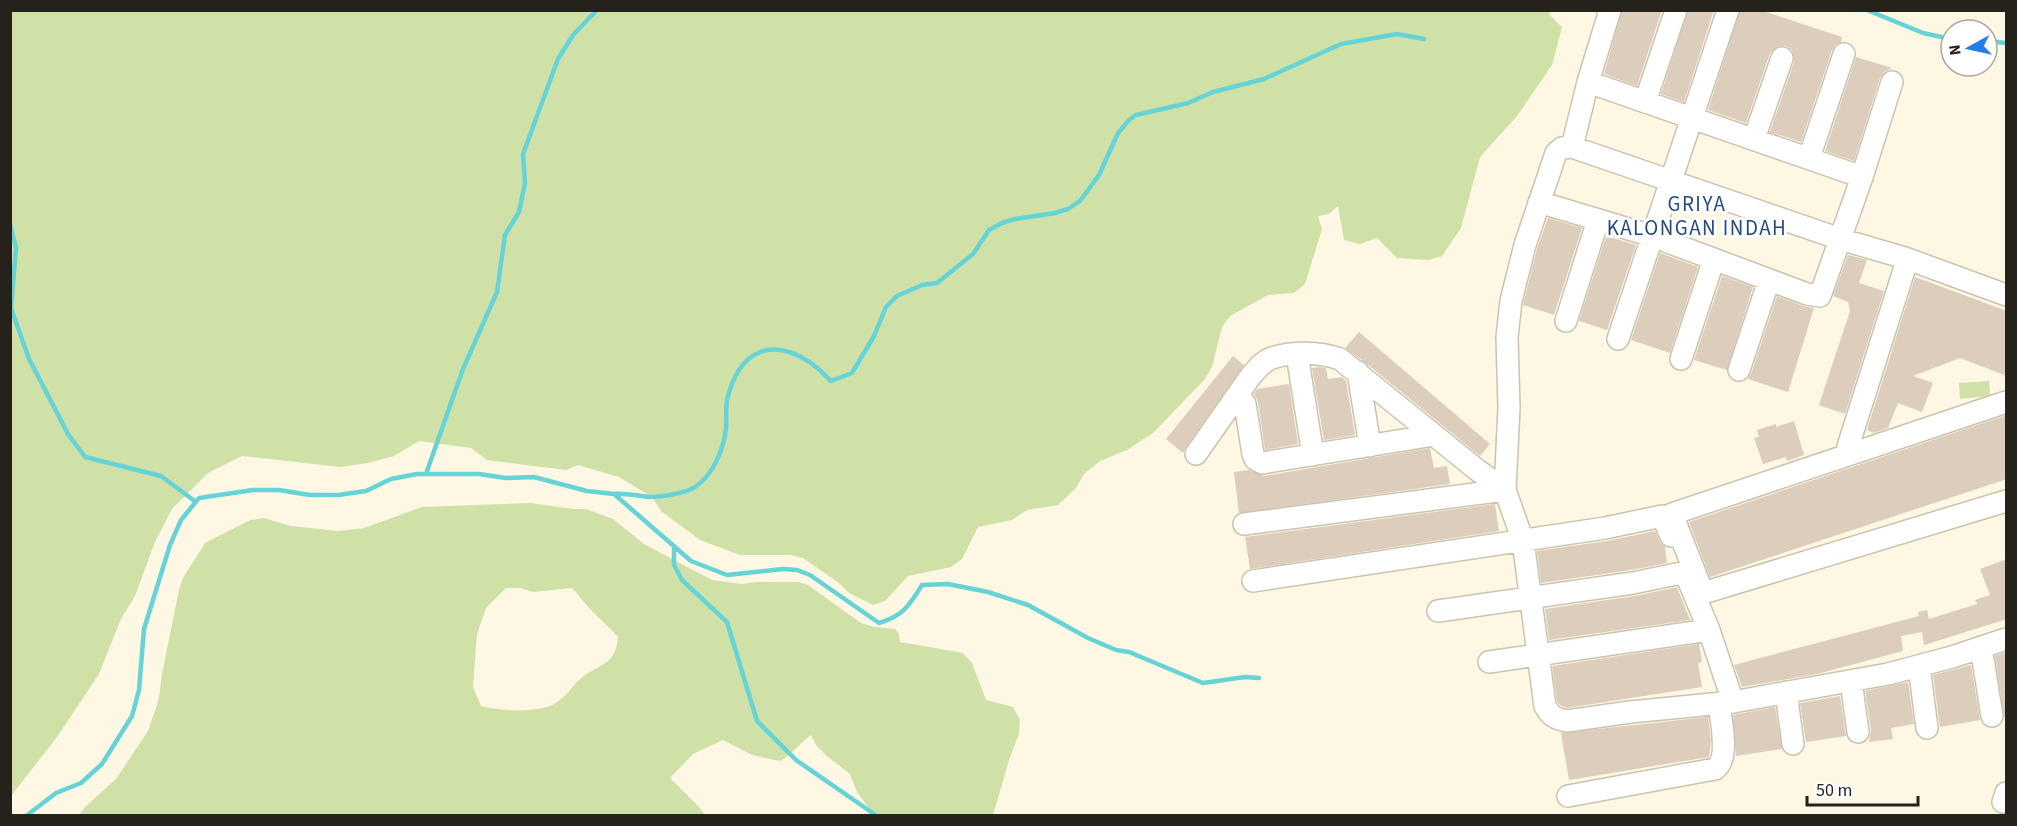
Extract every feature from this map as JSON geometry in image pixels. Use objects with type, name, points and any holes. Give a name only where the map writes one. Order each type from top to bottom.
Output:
[{"type":"street","points":[[1572,147],[1588,82],[1610,10]]},
{"type":"street","points":[[1645,102],[1676,10]]},
{"type":"street","points":[[1618,339],[1728,10]]},
{"type":"street","points":[[1809,158],[1844,54]]},
{"type":"street","points":[[1754,139],[1782,57]]},
{"type":"street","points":[[1588,82],[1862,177]]},
{"type":"street","points":[[1539,202],[1652,236],[1808,294],[1820,296],[1862,177],[1892,82]]},
{"type":"street","points":[[2007,295],[1905,258],[1840,239],[1672,180],[1572,147],[1562,148],[1556,153],[1539,202],[1511,300],[1507,337],[1509,408],[1505,490],[1523,541],[1545,706],[1549,714],[1556,719],[1567,721],[1630,712],[1726,703],[1851,681],[1919,666],[2007,639]]},
{"type":"street","points":[[1566,321],[1598,220]]},
{"type":"street","points":[[1845,456],[1905,267],[1905,258]]},
{"type":"street","points":[[1681,359],[1714,259]]},
{"type":"street","points":[[1739,370],[1769,280]]},
{"type":"street","points":[[1196,454],[1250,377],[1266,361],[1297,354],[1323,354],[1347,363],[1476,469],[1505,490]]},
{"type":"street","points":[[1297,354],[1313,455]]},
{"type":"street","points":[[1358,372],[1370,446]]},
{"type":"street","points":[[1238,394],[1245,404],[1253,454],[1262,463],[1434,435]]},
{"type":"street","points":[[2007,402],[1672,514],[1703,593],[2007,501]]},
{"type":"street","points":[[1244,524],[1505,490]]},
{"type":"street","points":[[1253,581],[1605,528],[1662,516],[1709,630],[1726,703],[1724,753],[1719,766],[1715,769],[1568,796]]},
{"type":"street","points":[[1438,611],[1633,583],[1686,572]]},
{"type":"street","points":[[1489,662],[1709,630]]},
{"type":"street","points":[[1981,647],[1992,716]]},
{"type":"street","points":[[1919,666],[1927,728]]},
{"type":"street","points":[[1851,681],[1858,732]]},
{"type":"street","points":[[1786,692],[1793,744]]},
{"type":"green space","points":[[11,11],[1552,11],[1549,14],[1562,27],[1552,65],[1517,116],[1480,157],[1461,228],[1442,256],[1429,260],[1397,258],[1377,238],[1360,244],[1344,240],[1338,206],[1329,214],[1318,216],[1322,229],[1305,284],[1294,293],[1268,295],[1230,316],[1222,327],[1212,367],[1205,379],[1153,433],[1127,450],[1100,461],[1084,474],[1076,488],[1058,505],[1027,510],[1012,520],[978,527],[962,559],[951,567],[908,576],[885,601],[873,605],[849,593],[839,583],[803,558],[790,555],[740,555],[700,540],[661,511],[652,497],[619,477],[578,465],[566,470],[487,460],[471,448],[419,441],[394,456],[340,467],[242,456],[208,473],[172,509],[155,542],[135,596],[121,619],[99,674],[57,737],[11,796]]},
{"type":"green space","points":[[1989,381],[1990,396],[1960,399],[1959,383]]},
{"type":"green space","points":[[531,503],[586,509],[613,519],[644,544],[712,580],[742,584],[799,582],[808,585],[861,623],[895,629],[899,634],[900,642],[963,653],[972,663],[986,700],[1013,707],[1020,720],[1019,734],[993,815],[874,815],[857,792],[850,774],[816,745],[811,735],[780,761],[752,755],[723,740],[693,754],[670,778],[705,815],[79,815],[116,779],[148,731],[157,705],[179,590],[183,578],[205,543],[250,520],[264,518],[291,526],[338,531],[364,528],[422,507]],"holes":[[[506,588],[520,588],[533,592],[572,588],[618,637],[614,653],[607,662],[581,678],[554,704],[544,708],[522,710],[481,706],[473,687],[477,634],[486,608]]]},
{"type":"building","points":[[1622,10],[1662,10],[1637,86],[1604,74]]},
{"type":"building","points":[[1688,10],[1714,10],[1684,102],[1661,94]]},
{"type":"building","points":[[1740,10],[1760,10],[1842,37],[1841,42],[1832,50],[1801,142],[1770,132],[1794,62],[1792,50],[1786,46],[1779,46],[1770,53],[1746,123],[1708,110]]},
{"type":"building","points":[[1856,57],[1892,68],[1884,72],[1880,78],[1854,161],[1825,151]]},
{"type":"building","points":[[1548,218],[1582,228],[1554,315],[1523,305],[1537,249]]},
{"type":"building","points":[[1606,236],[1636,245],[1607,330],[1579,321]]},
{"type":"building","points":[[1660,253],[1698,267],[1670,353],[1631,340]]},
{"type":"building","points":[[1848,255],[1867,260],[1859,283],[1884,291],[1845,414],[1819,405],[1850,311],[1848,302],[1833,296]]},
{"type":"building","points":[[1722,276],[1753,287],[1727,370],[1694,360]]},
{"type":"building","points":[[1915,277],[2007,311],[2007,376],[1960,358],[1913,376],[1933,383],[1922,412],[1898,403],[1888,428],[1874,433],[1867,430]]},
{"type":"building","points":[[1777,296],[1814,308],[1788,392],[1748,379]]},
{"type":"building","points":[[1359,332],[1490,444],[1480,456],[1345,348]]},
{"type":"building","points":[[1233,356],[1244,365],[1183,453],[1166,439]]},
{"type":"building","points":[[1312,368],[1326,368],[1328,379],[1342,377],[1346,381],[1355,435],[1324,440]]},
{"type":"building","points":[[1289,384],[1298,444],[1265,450],[1258,402],[1254,394],[1257,389]]},
{"type":"building","points":[[2007,415],[2007,479],[1710,577],[1689,522]]},
{"type":"building","points":[[1794,421],[1804,455],[1787,461],[1786,457],[1763,464],[1754,438],[1759,437],[1757,430]]},
{"type":"building","points":[[1430,448],[1434,468],[1447,466],[1450,484],[1239,513],[1234,472],[1249,470],[1264,476]]},
{"type":"building","points":[[1495,504],[1499,531],[1250,569],[1245,537]]},
{"type":"building","points":[[1655,531],[1665,547],[1667,563],[1541,583],[1537,551],[1607,541]]},
{"type":"building","points":[[2007,559],[2007,619],[1924,645],[1922,632],[1901,636],[1903,651],[1817,674],[1742,687],[1734,665],[1919,616],[1918,612],[1927,610],[1929,619],[1977,604],[1975,600],[1990,595],[1980,569]]},
{"type":"building","points":[[1677,587],[1690,620],[1549,640],[1545,609],[1635,596]]},
{"type":"building","points":[[1699,644],[1702,662],[1698,663],[1702,687],[1567,708],[1557,702],[1552,666]]},
{"type":"building","points":[[2007,652],[2007,716],[2004,717],[1995,656]]},
{"type":"building","points":[[1971,665],[1980,720],[1940,727],[1933,675]]},
{"type":"building","points":[[1908,682],[1914,724],[1891,728],[1893,739],[1869,742],[1871,730],[1865,691]]},
{"type":"building","points":[[1840,696],[1846,736],[1806,742],[1800,703]]},
{"type":"building","points":[[1775,707],[1782,749],[1736,756],[1733,715]]},
{"type":"building","points":[[1708,717],[1711,740],[1709,757],[1569,780],[1561,733]]},
{"type":"waterway","points":[[426,474],[463,369],[497,292],[505,235],[519,212],[525,183],[523,154],[558,59],[573,35],[597,10]]},
{"type":"waterway","points":[[1867,10],[1923,33],[1939,36]]},
{"type":"waterway","points":[[614,494],[655,497],[680,493],[695,487],[707,476],[720,453],[726,428],[728,396],[740,368],[749,359],[759,352],[783,350],[811,363],[831,381],[852,373],[874,336],[886,307],[897,296],[922,285],[937,283],[973,254],[989,230],[1002,223],[1055,213],[1068,209],[1080,201],[1099,175],[1118,133],[1136,115],[1188,103],[1213,92],[1264,79],[1341,44],[1397,34],[1424,39]]},
{"type":"waterway","points":[[1999,42],[2006,43]]},
{"type":"waterway","points":[[10,224],[16,248],[11,308],[29,359],[68,434],[85,457],[161,476],[196,502]]},
{"type":"waterway","points":[[26,816],[56,793],[81,783],[102,764],[132,716],[139,690],[144,629],[170,545],[181,520],[199,498],[253,490],[338,495],[366,491],[391,479],[417,474],[534,477],[587,491],[614,494],[691,561],[727,575],[783,569],[797,570],[810,575],[879,623],[894,617],[905,609],[922,585],[948,584],[988,592],[1028,605],[1088,638],[1116,650],[1129,652],[1203,683],[1245,677],[1259,678]]},
{"type":"waterway","points":[[674,546],[674,565],[682,580],[727,622],[757,721],[796,760],[877,816]]},
{"type":"district","name":"GRIYA KALONGAN INDAH","points":[[1697,216]]}]
